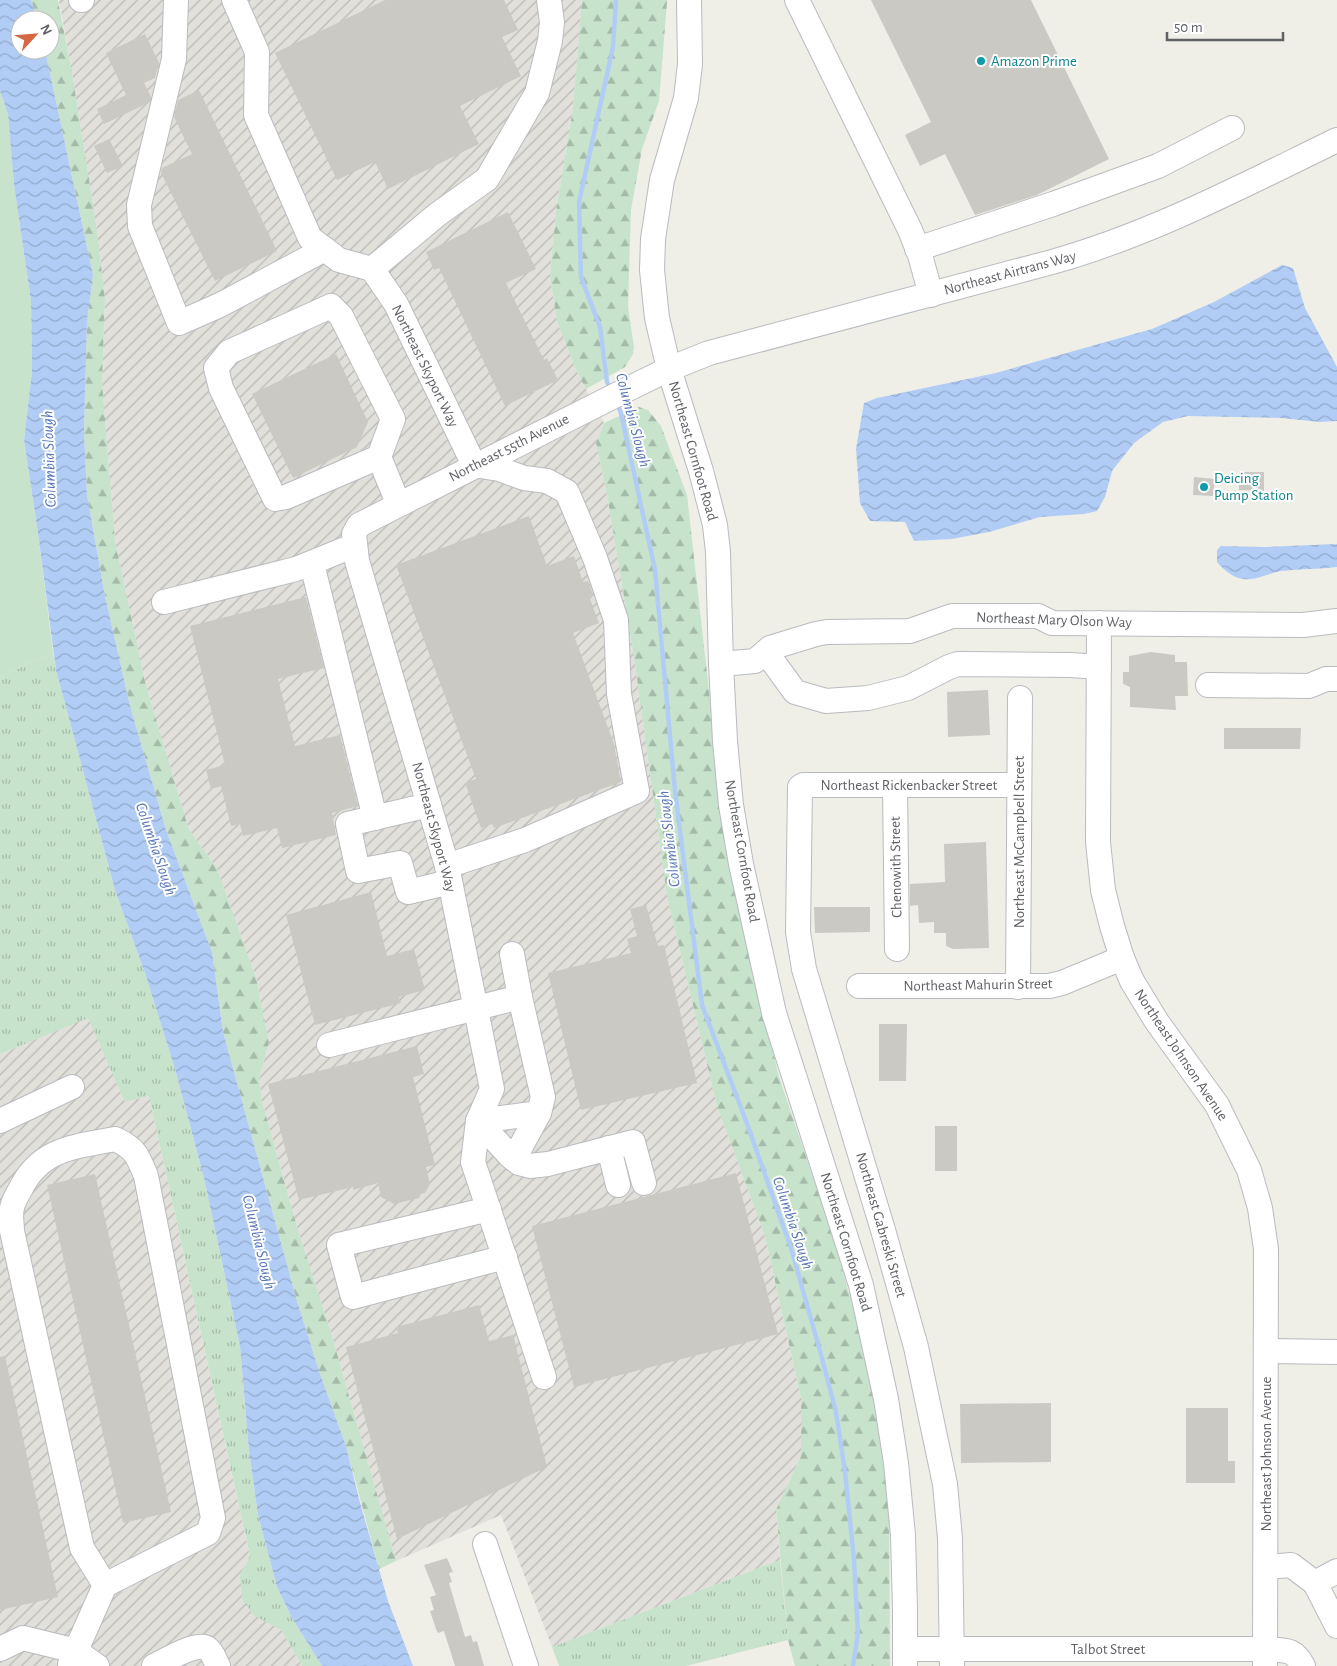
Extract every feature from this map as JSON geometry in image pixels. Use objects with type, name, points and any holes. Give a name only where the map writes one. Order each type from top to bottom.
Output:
[{"type":"street","points":[[176,0],[174,59],[139,205],[140,226],[179,323],[220,305],[325,250]]},
{"type":"street","points":[[234,0],[256,52],[256,115],[310,238],[339,260],[372,269],[438,214],[487,179],[537,93],[550,41],[552,22],[550,0]]},
{"type":"street","name":"Northeast Cornfoot Road","points":[[690,0],[691,43],[689,82],[662,180],[652,253],[657,318],[669,369],[701,472],[715,525],[718,552],[725,741],[731,805],[741,864],[782,1040],[861,1285],[886,1399],[896,1463],[902,1525],[905,1658]]},
{"type":"street","points":[[797,0],[905,221],[917,249],[931,295]]},
{"type":"street","points":[[917,249],[1053,204],[1158,166],[1232,128]]},
{"type":"street","name":"Northeast Airtrans Way","points":[[669,369],[709,353],[931,295],[1080,254],[1124,239],[1172,220],[1337,140]]},
{"type":"street","name":"Northeast Skyport Way","points":[[372,269],[396,304],[474,465]]},
{"type":"street","points":[[379,457],[286,497],[275,499],[221,388],[216,368],[229,352],[330,306],[342,316],[393,419],[379,457],[398,503]]},
{"type":"street","name":"Northeast 55th Avenue","points":[[355,540],[359,524],[365,520],[669,369]]},
{"type":"street","points":[[429,805],[348,824],[358,871],[400,863],[408,892],[637,791],[619,694],[616,620],[595,558],[567,492],[547,481],[524,478],[499,469],[474,465]]},
{"type":"street","points":[[164,602],[312,564],[355,540]]},
{"type":"street","name":"Northeast Skyport Way","points":[[355,540],[356,561],[449,874],[492,1089],[478,1121],[474,1162],[544,1377]]},
{"type":"street","points":[[312,564],[375,818]]},
{"type":"street","name":"Northeast Mary Olson Way","points":[[721,664],[755,661],[770,648],[816,634],[827,632],[910,631],[952,616],[1038,616],[1052,622],[1099,623],[1303,625],[1337,622]]},
{"type":"street","name":"Northeast Johnson Avenue","points":[[1099,623],[1098,842],[1103,890],[1112,926],[1122,958],[1132,981],[1157,1022],[1218,1105],[1249,1170],[1260,1208],[1266,1249],[1265,1658]]},
{"type":"street","points":[[766,652],[795,692],[826,701],[868,698],[908,688],[958,664],[1099,667]]},
{"type":"street","points":[[1208,685],[1309,686],[1326,679],[1337,679]]},
{"type":"street","name":"Northeast McCampbell Street","points":[[1018,987],[1020,698]]},
{"type":"street","name":"Chenowith Street","points":[[895,785],[897,949]]},
{"type":"street","name":"Northeast Rickenbacker Street","points":[[800,786],[1019,785]]},
{"type":"street","name":"Northeast Gabreski Street","points":[[800,786],[798,932],[804,969],[883,1230],[916,1347],[945,1484],[950,1538],[952,1657]]},
{"type":"street","points":[[512,954],[542,1097],[539,1113],[514,1159]]},
{"type":"street","name":"Northeast Mahurin Street","points":[[859,986],[1049,986],[1062,983],[1122,958]]},
{"type":"street","points":[[329,1045],[520,996]]},
{"type":"street","points":[[0,1121],[72,1087]]},
{"type":"street","points":[[478,1121],[539,1113]]},
{"type":"street","points":[[478,1121],[514,1159],[519,1163],[530,1166],[548,1164],[633,1142],[644,1184]]},
{"type":"street","points":[[72,1658],[105,1585],[208,1533],[213,1518],[146,1176],[139,1159],[129,1145],[115,1139],[61,1151],[45,1159],[35,1166],[12,1207],[12,1231],[82,1548],[105,1585]]},
{"type":"street","points":[[609,1148],[618,1185]]},
{"type":"street","points":[[489,1209],[339,1245],[354,1296],[505,1258]]},
{"type":"street","points":[[1267,1351],[1337,1352]]},
{"type":"street","points":[[485,1544],[526,1666]]},
{"type":"street","points":[[1266,1567],[1291,1565],[1316,1583],[1337,1626]]},
{"type":"street","points":[[1316,1583],[1337,1570]]},
{"type":"street","points":[[0,1649],[23,1638],[97,1666]]},
{"type":"street","points":[[160,1665],[196,1646],[206,1647],[210,1650],[218,1666]]},
{"type":"street","name":"Talbot Street","points":[[905,1658],[1265,1658],[1290,1651],[1298,1656],[1303,1666]]},
{"type":"shaded area","points":[[59,0],[582,0],[573,108],[556,212],[550,276],[557,321],[576,370],[604,423],[596,443],[607,495],[634,657],[667,896],[717,1106],[765,1236],[801,1398],[801,1456],[776,1510],[780,1560],[552,1647],[501,1515],[396,1561],[332,1336],[297,1227],[262,1101],[259,1079],[269,1042],[256,978],[217,868],[189,830],[145,682],[115,541],[102,382],[105,299],[96,223]]},
{"type":"shaded area","points":[[88,1017],[125,1102],[149,1096],[250,1557],[240,1575],[269,1623],[281,1630],[302,1666],[0,1666],[0,1054]]},
{"type":"green space","points":[[31,0],[58,0],[60,10],[34,10]]},
{"type":"green space","points":[[582,0],[667,0],[659,101],[642,149],[631,210],[628,307],[634,347],[633,354],[625,367],[586,389],[576,370],[557,321],[550,276],[556,212],[573,108]]},
{"type":"green space","points":[[60,10],[96,223],[105,299],[102,382],[115,541],[145,682],[189,830],[217,868],[256,978],[269,1042],[259,1079],[262,1101],[297,1227],[332,1336],[396,1561],[379,1569],[346,1446],[319,1371],[297,1301],[223,1032],[212,952],[166,830],[130,706],[105,596],[87,495],[84,433],[87,321],[93,275],[47,60],[60,60]]},
{"type":"green space","points":[[0,91],[8,114],[14,185],[31,301],[32,371],[24,440],[53,652],[0,677]]},
{"type":"green space","points":[[639,407],[648,410],[661,426],[687,495],[728,861],[779,1077],[835,1242],[870,1370],[889,1496],[890,1666],[795,1666],[788,1640],[776,1510],[801,1456],[801,1398],[765,1236],[717,1106],[667,896],[634,657],[607,495],[596,443],[604,423]]},
{"type":"green space","points":[[53,652],[56,670],[115,890],[145,973],[175,1069],[204,1178],[240,1346],[249,1451],[258,1515],[277,1587],[292,1618],[322,1666],[302,1666],[281,1630],[253,1615],[242,1599],[240,1575],[250,1556],[149,1096],[125,1102],[88,1018],[0,1054],[0,677]]},
{"type":"green space","points":[[780,1560],[788,1640],[686,1666],[559,1666],[552,1647]]},
{"type":"water","points":[[0,0],[31,0],[34,10],[10,10],[10,60],[47,60],[93,275],[87,321],[84,433],[87,495],[105,596],[130,706],[166,830],[212,952],[223,1032],[297,1301],[319,1371],[346,1446],[388,1601],[413,1666],[322,1666],[292,1618],[277,1587],[258,1515],[249,1451],[240,1346],[204,1178],[175,1069],[145,973],[115,890],[56,670],[24,440],[32,371],[31,301],[14,185],[8,114],[0,91]]},
{"type":"water","points":[[1282,265],[1293,268],[1305,308],[1337,367],[1337,421],[1320,422],[1281,418],[1188,416],[1163,422],[1134,443],[1112,471],[1105,497],[1097,511],[1084,514],[1040,517],[989,532],[952,539],[914,541],[905,522],[870,521],[860,503],[856,449],[864,403],[877,398],[996,373],[1152,329],[1214,302]]},
{"type":"water","points":[[1337,544],[1337,567],[1281,571],[1248,579],[1232,575],[1217,562],[1217,550],[1221,546],[1265,547]]},
{"type":"building","points":[[385,0],[504,0],[518,30],[502,37],[521,76],[460,106],[479,144],[388,189],[375,162],[337,180],[275,53]]},
{"type":"building","name":"Amazon Prime","points":[[871,0],[1031,0],[1109,159],[1037,195],[975,215],[945,154],[920,166],[905,135],[931,122]]},
{"type":"building","points":[[145,34],[159,63],[155,78],[144,83],[151,97],[150,102],[104,124],[97,109],[126,95],[106,53]]},
{"type":"building","points":[[199,90],[277,251],[215,281],[161,173],[162,168],[192,154],[174,117],[178,100]]},
{"type":"building","points":[[109,139],[123,166],[107,173],[94,146]]},
{"type":"building","points":[[508,212],[536,269],[506,283],[544,360],[547,358],[558,380],[505,406],[439,268],[434,270],[426,252]]},
{"type":"building","points":[[336,354],[368,422],[357,447],[293,478],[252,394]]},
{"type":"building","points":[[1239,472],[1264,472],[1264,491],[1239,490]]},
{"type":"building","name":"Deicing Pump Station","points":[[1194,477],[1215,479],[1213,496],[1193,495]]},
{"type":"building","points":[[529,516],[547,566],[574,556],[583,582],[588,581],[593,594],[589,596],[599,623],[573,633],[614,744],[621,782],[494,828],[492,824],[481,828],[465,783],[476,779],[396,565]]},
{"type":"building","points":[[306,597],[324,668],[278,679],[295,746],[340,735],[358,806],[332,813],[336,835],[282,848],[277,828],[243,836],[240,824],[231,826],[221,786],[211,789],[206,770],[225,765],[190,626]]},
{"type":"building","points":[[1151,652],[1175,655],[1175,662],[1187,662],[1188,696],[1175,696],[1176,710],[1130,707],[1130,687],[1123,684],[1123,672],[1129,672],[1129,656]]},
{"type":"building","points":[[988,690],[990,735],[948,737],[947,692]]},
{"type":"building","points":[[1224,728],[1301,728],[1300,749],[1224,749]]},
{"type":"building","points":[[986,842],[989,948],[953,949],[946,946],[946,933],[934,933],[934,922],[919,923],[918,905],[910,906],[910,884],[945,882],[944,844]]},
{"type":"building","points":[[371,892],[387,956],[414,949],[425,990],[399,997],[401,1003],[315,1025],[286,915]]},
{"type":"building","points":[[646,905],[658,946],[664,945],[697,1083],[581,1110],[548,973],[631,953],[627,939],[637,936],[630,909]]},
{"type":"building","points":[[814,907],[870,907],[870,932],[815,933]]},
{"type":"building","points":[[879,1024],[907,1024],[906,1081],[879,1081]]},
{"type":"building","points":[[417,1046],[424,1074],[413,1077],[435,1165],[426,1167],[430,1184],[425,1193],[421,1194],[419,1198],[394,1204],[381,1197],[378,1183],[353,1190],[353,1187],[299,1200],[268,1084]]},
{"type":"building","points":[[935,1126],[957,1126],[957,1171],[935,1171]]},
{"type":"building","points":[[736,1173],[778,1334],[574,1387],[532,1226]]},
{"type":"building","points":[[95,1174],[171,1512],[123,1523],[47,1185]]},
{"type":"building","points":[[479,1305],[489,1341],[513,1335],[547,1467],[397,1539],[346,1347],[398,1333],[396,1327]]},
{"type":"building","points":[[5,1356],[58,1597],[0,1610],[0,1357]]},
{"type":"building","points":[[1051,1403],[1051,1462],[961,1463],[960,1404]]},
{"type":"building","points":[[1186,1408],[1228,1408],[1228,1461],[1235,1461],[1235,1483],[1186,1483]]},
{"type":"building","points":[[447,1558],[453,1572],[449,1573],[452,1582],[449,1583],[465,1637],[471,1635],[473,1642],[477,1641],[484,1666],[455,1666],[444,1631],[438,1633],[436,1629],[430,1611],[434,1610],[430,1597],[436,1595],[424,1565]]},
{"type":"waterway","name":"Columbia Slough","points":[[611,389],[607,382],[600,327],[581,277],[579,202],[613,47],[616,0]]},
{"type":"waterway","name":"Columbia Slough","points":[[617,403],[621,413],[655,570],[675,791],[702,1005],[791,1248],[836,1412],[845,1472],[854,1560],[858,1633],[853,1666]]},
{"type":"place","name":"Amazon Prime","points":[[981,61]]},
{"type":"place","name":"Deicing Pump Station","points":[[1204,487]]}]
